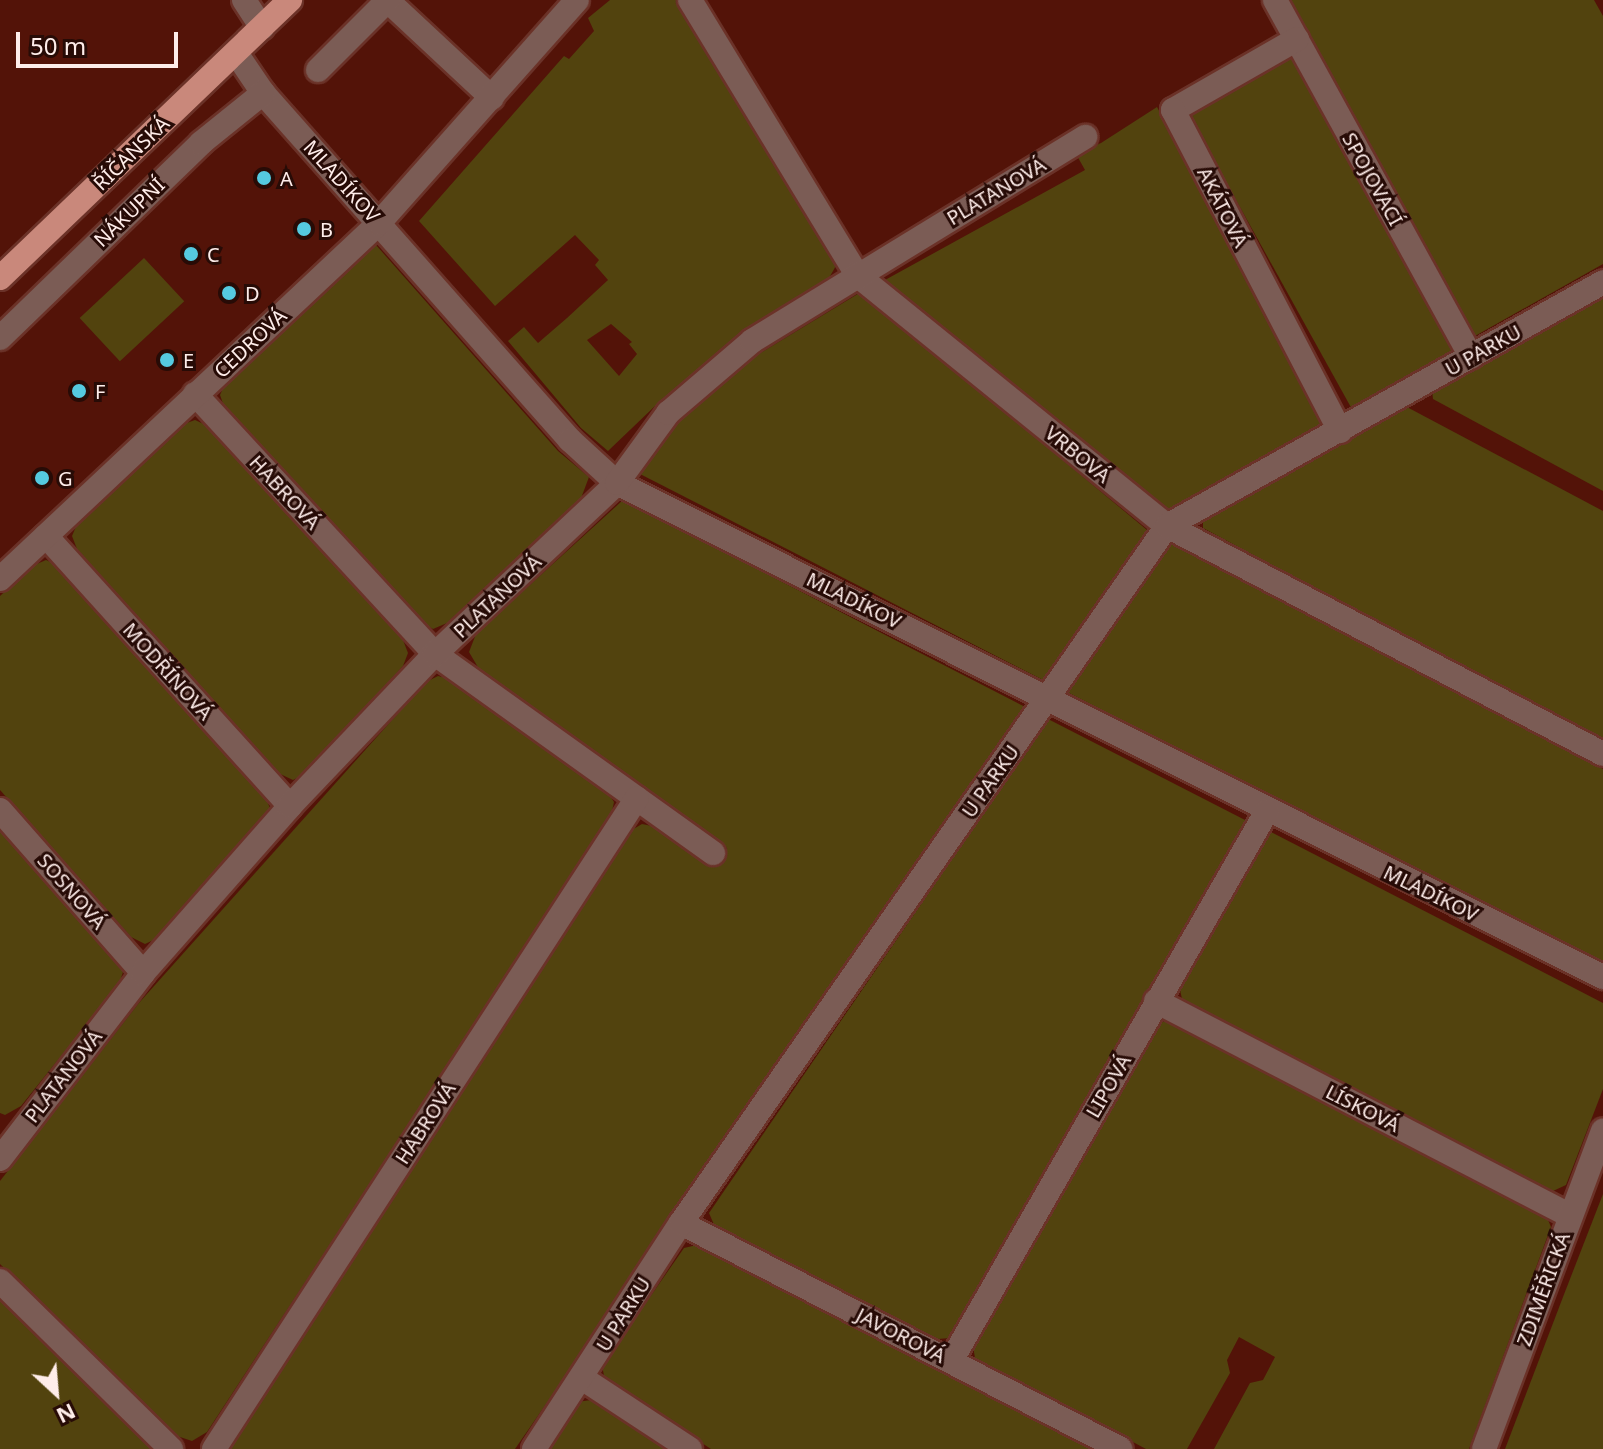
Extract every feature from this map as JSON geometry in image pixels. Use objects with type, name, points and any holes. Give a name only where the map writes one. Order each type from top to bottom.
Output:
[{"type":"main road","name":"ŘÍČANSKÁ","points":[[0,278],[290,0]]},
{"type":"street","points":[[244,0],[262,28]]},
{"type":"street","points":[[318,70],[388,0],[492,98]]},
{"type":"street","name":"CEDROVÁ","points":[[0,579],[379,223],[577,0]]},
{"type":"street","name":"VRBOVÁ","points":[[690,0],[857,275],[1167,526],[1603,754]]},
{"type":"street","name":"SPOJOVACÍ","points":[[1275,0],[1471,357]]},
{"type":"street","name":"AKÁTOVÁ","points":[[1297,39],[1173,110],[1340,431]]},
{"type":"street","name":"MLADÍKOV","points":[[236,53],[263,93],[570,440],[617,483],[1603,977]]},
{"type":"street","name":"NÁKUPNÍ","points":[[0,338],[201,143],[263,93]]},
{"type":"street","name":"PLATANOVÁ","points":[[2,1151],[143,973],[290,806],[435,654],[617,483],[668,413],[752,341],[1085,137]]},
{"type":"street","name":"U PARKU","points":[[534,1449],[681,1223],[1167,526],[1603,282]]},
{"type":"street","name":"HABROVÁ","points":[[195,394],[435,654],[713,853]]},
{"type":"street","name":"MODŘÍNOVÁ","points":[[46,536],[290,806]]},
{"type":"street","name":"HABROVÁ","points":[[214,1449],[637,798]]},
{"type":"street","name":"SOSNOVÁ","points":[[0,810],[143,973]]},
{"type":"street","name":"LIPOVÁ","points":[[951,1361],[1267,811]]},
{"type":"street","name":"LÍSKOVÁ","points":[[1156,1001],[1570,1216]]},
{"type":"street","name":"ZDIMĚŘICKÁ","points":[[1484,1449],[1603,1130]]},
{"type":"street","name":"JAVOROVÁ","points":[[681,1223],[1120,1449]]},
{"type":"street","points":[[0,1281],[171,1449]]},
{"type":"street","points":[[582,1378],[690,1449]]},
{"type":"shaded area","points":[[610,0],[680,0],[837,264],[829,278],[736,337],[608,451],[581,428],[508,341],[524,327],[538,343],[567,318],[608,280],[595,265],[599,260],[575,235],[495,306],[419,221],[564,56],[569,59],[594,31],[588,18]],"holes":[[[611,324],[632,342],[629,344],[637,354],[619,376],[587,340]]]},
{"type":"shaded area","points":[[1291,0],[1594,0],[1603,16],[1603,264],[1475,336]]},
{"type":"shaded area","points":[[1290,54],[1455,351],[1352,409],[1187,111]]},
{"type":"shaded area","points":[[1157,107],[1325,423],[1164,513],[885,280],[1085,170],[1076,154],[1101,143]]},
{"type":"shaded area","points":[[376,245],[558,451],[589,477],[580,501],[447,623],[433,629],[420,622],[225,409],[220,395],[226,381],[366,249]]},
{"type":"shaded area","points":[[144,258],[184,301],[120,361],[80,318]]},
{"type":"shaded area","points":[[1603,291],[1603,491],[1433,399],[1432,390]]},
{"type":"shaded area","points":[[861,292],[1147,530],[1045,681],[640,474],[679,421],[752,358]]},
{"type":"shaded area","points":[[1405,406],[1603,511],[1603,742],[1203,528],[1203,521]]},
{"type":"shaded area","points":[[195,420],[208,426],[250,471],[403,640],[408,653],[403,666],[307,773],[293,780],[278,773],[77,549],[72,536],[78,522],[181,425]]},
{"type":"shaded area","points":[[623,500],[1027,708],[515,1449],[225,1449],[630,831],[642,824],[657,827],[714,867],[727,848],[479,669],[469,652],[476,634]]},
{"type":"shaded area","points":[[1172,539],[1603,769],[1603,967],[1067,692]]},
{"type":"shaded area","points":[[46,560],[60,566],[264,794],[270,808],[264,820],[160,937],[145,944],[131,937],[0,790],[0,596],[32,566]]},
{"type":"shaded area","points":[[438,676],[451,679],[606,790],[614,802],[611,816],[207,1432],[192,1441],[177,1436],[0,1264],[0,1181],[138,1004],[426,682]]},
{"type":"shaded area","points":[[1048,719],[1247,821],[950,1338],[938,1339],[715,1227],[709,1213]]},
{"type":"shaded area","points":[[0,827],[117,958],[123,972],[119,984],[21,1106],[5,1115],[0,1113]]},
{"type":"shaded area","points":[[1269,831],[1603,1003],[1603,1089],[1566,1185],[1553,1191],[1182,999],[1179,985]]},
{"type":"shaded area","points":[[1169,1020],[1546,1215],[1551,1227],[1469,1449],[1214,1449],[1250,1383],[1263,1380],[1275,1357],[1239,1337],[1227,1360],[1230,1373],[1187,1449],[1146,1449],[975,1358],[973,1346],[1156,1024]]},
{"type":"shaded area","points":[[1603,1194],[1603,1449],[1505,1449],[1563,1297]]},
{"type":"shaded area","points":[[697,1245],[1090,1449],[711,1449],[605,1380],[602,1366],[684,1248]]},
{"type":"shaded area","points":[[0,1300],[104,1401],[153,1449],[0,1449]]},
{"type":"shaded area","points":[[591,1400],[666,1449],[545,1449],[577,1402]]},
{"type":"place","name":"A","points":[[264,178]]},
{"type":"place","name":"B","points":[[304,229]]},
{"type":"place","name":"C","points":[[191,254]]},
{"type":"place","name":"D","points":[[229,293]]},
{"type":"place","name":"E","points":[[167,360]]},
{"type":"place","name":"F","points":[[79,391]]},
{"type":"place","name":"G","points":[[42,478]]}]
